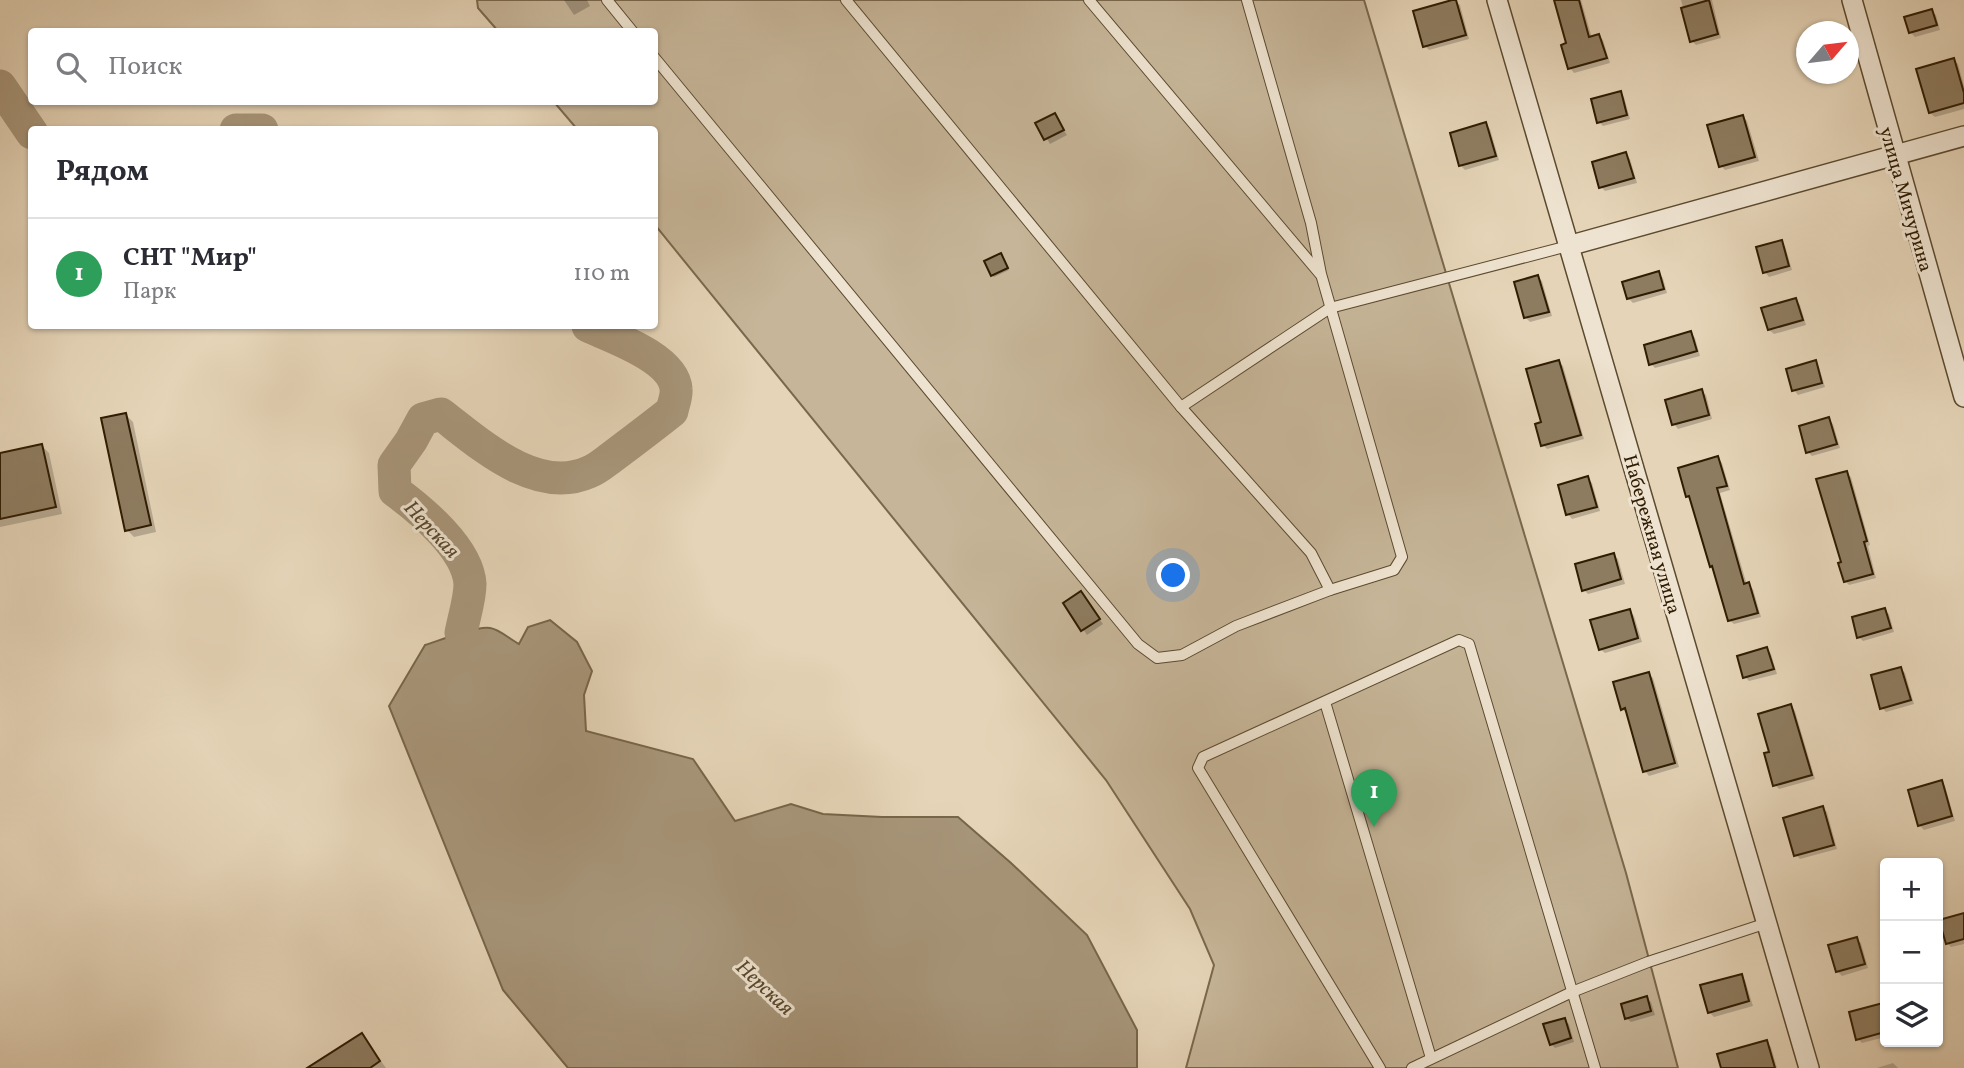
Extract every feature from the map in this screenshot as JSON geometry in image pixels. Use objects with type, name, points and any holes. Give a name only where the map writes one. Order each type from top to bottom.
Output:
[{"type":"street","name":"Набережная улица","points":[[1497,0],[1809,1068]]},
{"type":"street","name":"улица Мичурина","points":[[1852,0],[1964,397]]},
{"type":"street","points":[[1568,246],[1964,136]]},
{"type":"lane","points":[[607,0],[630,28]]},
{"type":"lane","points":[[846,0],[1181,407],[1311,553],[1330,590]]},
{"type":"lane","points":[[1089,0],[1321,274]]},
{"type":"lane","points":[[658,62],[1139,644],[1157,658],[1182,655],[1236,626],[1330,590],[1394,570],[1402,557],[1321,274],[1311,223],[1247,0]]},
{"type":"lane","points":[[1181,407],[1331,309],[1568,246]]},
{"type":"lane","points":[[1380,1068],[1198,768],[1202,757],[1459,640],[1469,644],[1595,1068]]},
{"type":"lane","points":[[1325,702],[1431,1058]]},
{"type":"lane","points":[[1412,1068],[1573,992],[1648,962],[1768,922]]},
{"type":"shaded area","points":[[477,0],[1364,0],[1626,873],[1678,1068],[1186,1068],[1214,965],[1190,909],[1106,780],[658,229],[658,126],[574,126],[557,105],[658,105],[658,28],[495,28],[478,8]]},
{"type":"water","points":[[550,620],[577,642],[592,671],[584,695],[586,731],[693,759],[735,821],[791,804],[823,814],[958,817],[1087,935],[1137,1030],[1137,1068],[568,1068],[503,990],[389,706],[425,645],[484,628],[497,630],[519,644],[528,627]]},
{"type":"building","points":[[1456,0],[1466,35],[1423,47],[1413,11]]},
{"type":"building","points":[[1554,0],[1579,0],[1589,37],[1599,34],[1607,58],[1568,69],[1561,45],[1566,43]]},
{"type":"building","points":[[1709,0],[1718,34],[1690,42],[1681,8]]},
{"type":"building","points":[[1932,9],[1937,25],[1909,33],[1904,17]]},
{"type":"building","points":[[1954,58],[1964,93],[1964,103],[1929,113],[1916,69]]},
{"type":"building","points":[[1621,91],[1627,115],[1597,123],[1591,99]]},
{"type":"building","points":[[1055,113],[1064,130],[1044,140],[1035,123]]},
{"type":"building","points":[[1743,115],[1755,157],[1719,167],[1707,125]]},
{"type":"building","points":[[1486,122],[1496,156],[1459,166],[1450,133]]},
{"type":"building","points":[[1626,152],[1634,178],[1599,188],[1592,162]]},
{"type":"building","points":[[1782,240],[1789,266],[1763,273],[1756,247]]},
{"type":"building","points":[[1001,253],[1008,268],[991,276],[984,261]]},
{"type":"building","points":[[1659,271],[1664,289],[1627,299],[1622,282]]},
{"type":"building","points":[[1538,275],[1549,312],[1524,318],[1514,282]]},
{"type":"building","points":[[1796,298],[1803,320],[1768,330],[1761,308]]},
{"type":"building","points":[[1691,331],[1697,351],[1649,365],[1644,345]]},
{"type":"building","points":[[1559,360],[1581,435],[1541,446],[1535,424],[1541,422],[1526,369]]},
{"type":"building","points":[[1816,360],[1822,383],[1792,391],[1786,369]]},
{"type":"building","points":[[1702,389],[1709,415],[1672,425],[1665,400]]},
{"type":"building","points":[[126,413],[151,525],[125,531],[101,418]]},
{"type":"building","points":[[1829,417],[1837,444],[1806,453],[1799,426]]},
{"type":"building","points":[[42,444],[56,507],[0,519],[0,453]]},
{"type":"building","points":[[1718,456],[1727,486],[1717,488],[1744,584],[1749,582],[1758,613],[1728,621],[1678,468]]},
{"type":"building","points":[[1847,471],[1867,541],[1864,542],[1873,574],[1844,582],[1838,563],[1841,562],[1816,479]]},
{"type":"building","points":[[1588,476],[1597,507],[1566,515],[1558,485]]},
{"type":"building","points":[[1614,553],[1621,579],[1582,591],[1575,564]]},
{"type":"building","points":[[1081,591],[1100,619],[1081,631],[1063,603]]},
{"type":"building","points":[[1885,608],[1891,628],[1857,638],[1852,617]]},
{"type":"building","points":[[1630,609],[1638,638],[1599,650],[1590,620]]},
{"type":"building","points":[[1767,647],[1774,669],[1743,678],[1737,656]]},
{"type":"building","points":[[1901,667],[1911,700],[1880,709],[1871,675]]},
{"type":"building","points":[[1649,672],[1675,763],[1643,772],[1625,708],[1621,710],[1613,682]]},
{"type":"building","points":[[1791,704],[1812,775],[1773,786],[1764,753],[1769,752],[1758,714]]},
{"type":"building","points":[[1942,780],[1952,816],[1918,826],[1908,790]]},
{"type":"building","points":[[1823,806],[1834,845],[1794,856],[1783,818]]},
{"type":"building","points":[[1964,913],[1964,939],[1946,944],[1943,919]]},
{"type":"building","points":[[1857,937],[1865,964],[1836,972],[1828,945]]},
{"type":"building","points":[[1742,974],[1749,1001],[1708,1013],[1700,985]]},
{"type":"building","points":[[1647,996],[1651,1011],[1625,1019],[1621,1004]]},
{"type":"building","points":[[1880,1004],[1880,1033],[1856,1040],[1849,1012]]},
{"type":"building","points":[[1565,1018],[1571,1038],[1550,1045],[1543,1024]]},
{"type":"building","points":[[362,1033],[380,1061],[370,1068],[307,1068]]},
{"type":"building","points":[[1767,1040],[1775,1068],[1721,1068],[1717,1054]]},
{"type":"waterway","name":"Нерская","points":[[0,86],[28,127]]},
{"type":"waterway","name":"Нерская","points":[[487,671],[461,633],[470,590],[467,571],[461,557],[442,532],[395,491],[394,465],[423,419],[441,414],[509,463],[529,472],[569,478],[601,465],[672,411],[676,389],[673,378],[654,358],[595,329]]},
{"type":"place","name":"СНТ \"Мир\"","points":[[1374,827]]}]
